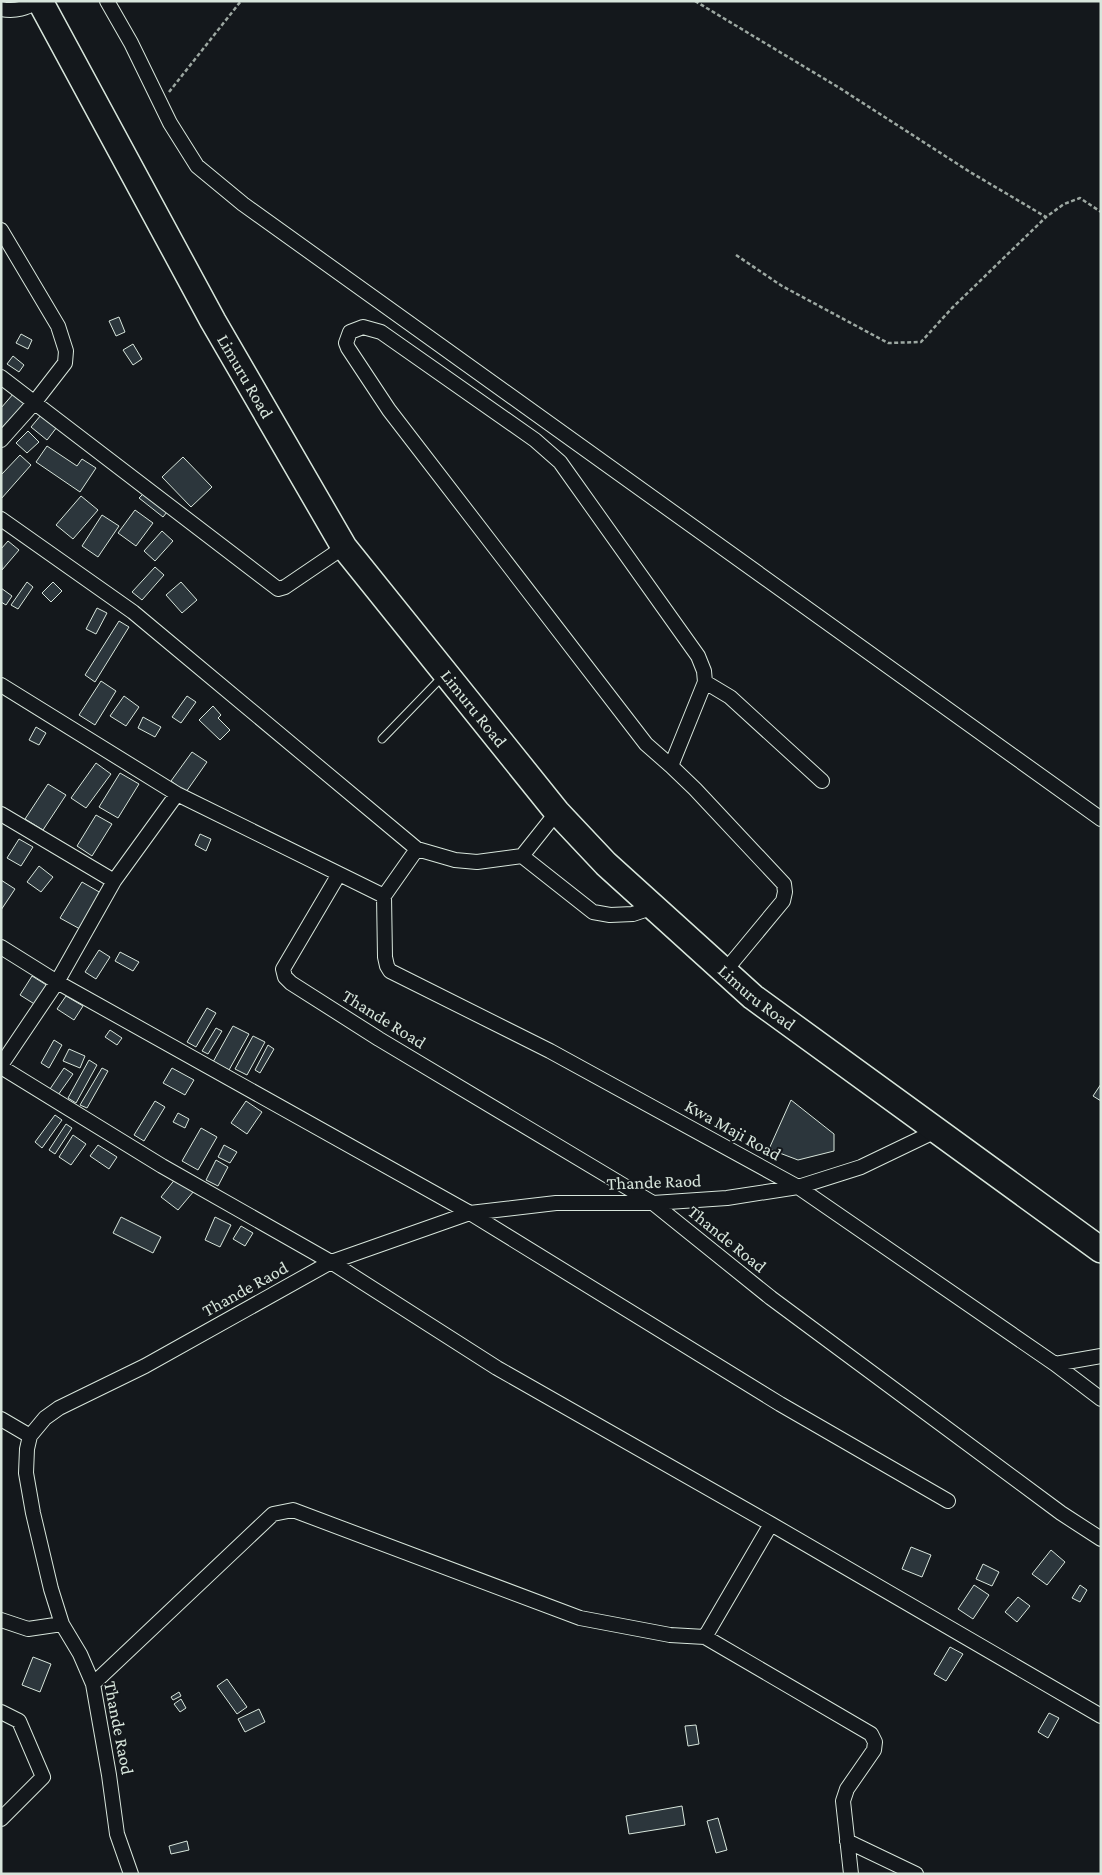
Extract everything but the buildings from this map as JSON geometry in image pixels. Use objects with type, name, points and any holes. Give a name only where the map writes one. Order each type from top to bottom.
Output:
[{"type":"highway","name":"Limuru Road","points":[[40,1],[212,321],[344,547],[556,812],[606,864],[753,997],[1101,1250]]},
{"type":"street","points":[[1,10],[22,10],[40,1]]},
{"type":"street","points":[[107,1],[170,123],[197,166],[243,204],[1101,819]]},
{"type":"street","points":[[1,440],[34,403],[65,362],[66,351],[58,326],[2,232]]},
{"type":"street","points":[[671,766],[705,682],[704,671],[698,656],[560,462],[536,440],[380,332],[363,327],[350,332],[346,343],[348,348],[389,410],[646,744],[695,789],[784,884],[785,892],[782,900],[725,972]]},
{"type":"street","points":[[1,377],[278,589],[285,587],[344,547]]},
{"type":"street","points":[[1,519],[133,612],[417,849],[454,860],[477,862],[522,856],[556,812]]},
{"type":"street","points":[[705,682],[730,697],[822,781]]},
{"type":"street","points":[[1,685],[178,794],[384,896],[417,849]]},
{"type":"street","points":[[178,794],[114,881],[57,982],[1,1066],[162,1166],[331,1262],[497,1368],[771,1524],[1101,1716]]},
{"type":"street","points":[[1,814],[114,881]]},
{"type":"street","points":[[522,856],[593,912],[610,915],[633,914],[654,907]]},
{"type":"street","name":"Thande Road","points":[[339,874],[283,969],[285,977],[291,983],[378,1039],[653,1203],[771,1298],[1061,1513],[1101,1539]]},
{"type":"street","name":"Kwa Maji Road","points":[[384,896],[385,957],[390,971],[550,1051],[798,1187],[1055,1364],[1101,1399]]},
{"type":"street","points":[[1,947],[57,982],[470,1213],[780,1404],[948,1501]]},
{"type":"street","name":"Thande Raod","points":[[130,1874],[118,1834],[93,1684],[80,1654],[62,1624],[51,1589],[33,1513],[26,1473],[27,1449],[30,1436],[45,1418],[59,1408],[145,1366],[331,1262],[470,1213],[556,1203],[653,1203],[727,1198],[798,1187],[861,1166],[938,1130]]},
{"type":"street","points":[[1055,1364],[1101,1356]]},
{"type":"street","points":[[1,1419],[30,1436]]},
{"type":"street","points":[[93,1684],[273,1514],[293,1510],[580,1618],[670,1635],[705,1637],[871,1734],[875,1742],[874,1750],[847,1789],[843,1801],[852,1874]]},
{"type":"street","points":[[705,1637],[771,1524]]},
{"type":"street","points":[[1,1620],[28,1629],[62,1624]]},
{"type":"street","points":[[1,1712],[19,1721],[43,1777],[1,1819]]},
{"type":"street","points":[[847,1840],[916,1874]]},
{"type":"lane","points":[[382,739],[445,674]]},
{"type":"path","points":[[160,103],[241,1]]},
{"type":"path","points":[[695,1],[838,88],[970,172],[1046,217]]},
{"type":"path","points":[[736,255],[782,286],[888,343],[921,342],[952,308],[1046,217],[1064,204],[1080,198],[1101,212]]}]
